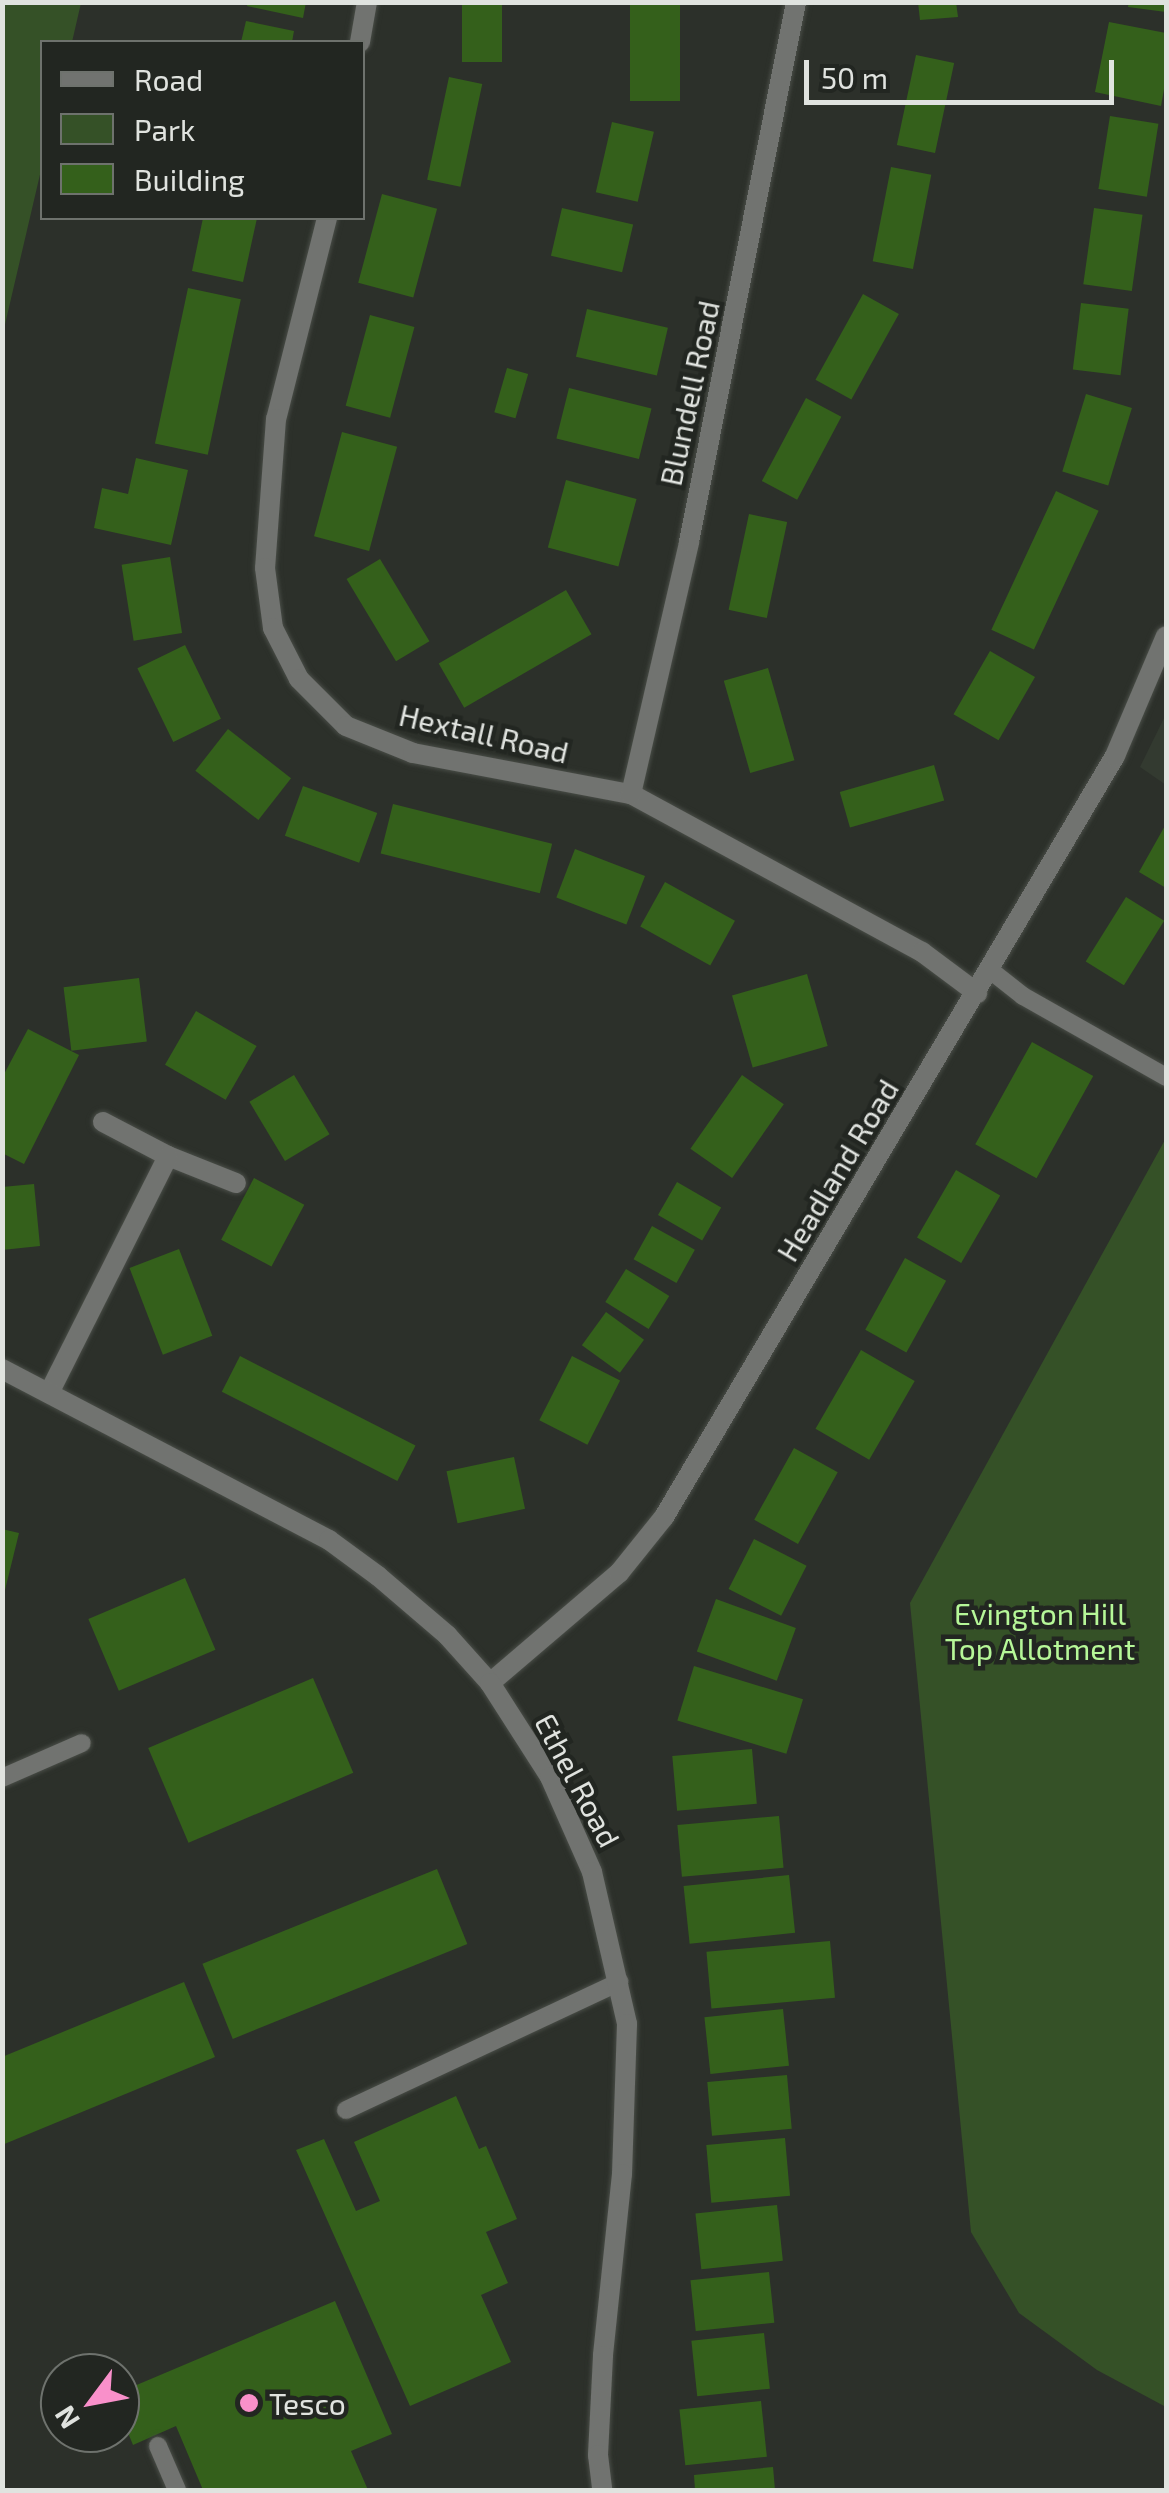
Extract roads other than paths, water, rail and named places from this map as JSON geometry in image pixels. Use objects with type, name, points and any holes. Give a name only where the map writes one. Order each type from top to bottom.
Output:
[{"type":"street","points":[[360,40],[367,2]]},
{"type":"street","name":"Blundell Road","points":[[630,794],[693,523],[796,2]]},
{"type":"street","name":"Hextall Road","points":[[326,220],[276,419],[264,568],[274,628],[299,679],[346,726],[414,753],[630,794],[922,952],[977,993]]},
{"type":"street","name":"Headland Road","points":[[490,1683],[619,1573],[664,1517],[1115,756],[1166,636]]},
{"type":"street","points":[[102,1122],[168,1156],[236,1183]]},
{"type":"street","points":[[49,1392],[168,1156]]},
{"type":"street","name":"Ethel Road","points":[[2,1369],[329,1540],[447,1635],[490,1683],[550,1777],[592,1872],[627,2024],[628,2094],[603,2356],[598,2455],[602,2490]]},
{"type":"lane","points":[[990,970],[1023,996],[1166,1077]]},
{"type":"lane","points":[[2,1778],[82,1744]]},
{"type":"lane","points":[[346,2110],[619,1982]]},
{"type":"lane","points":[[158,2446],[177,2490]]},
{"type":"place","name":"Tesco","points":[[249,2403]]},
{"type":"park label","name":"Evington Hill Top Allotment","points":[[1040,1630]]}]
